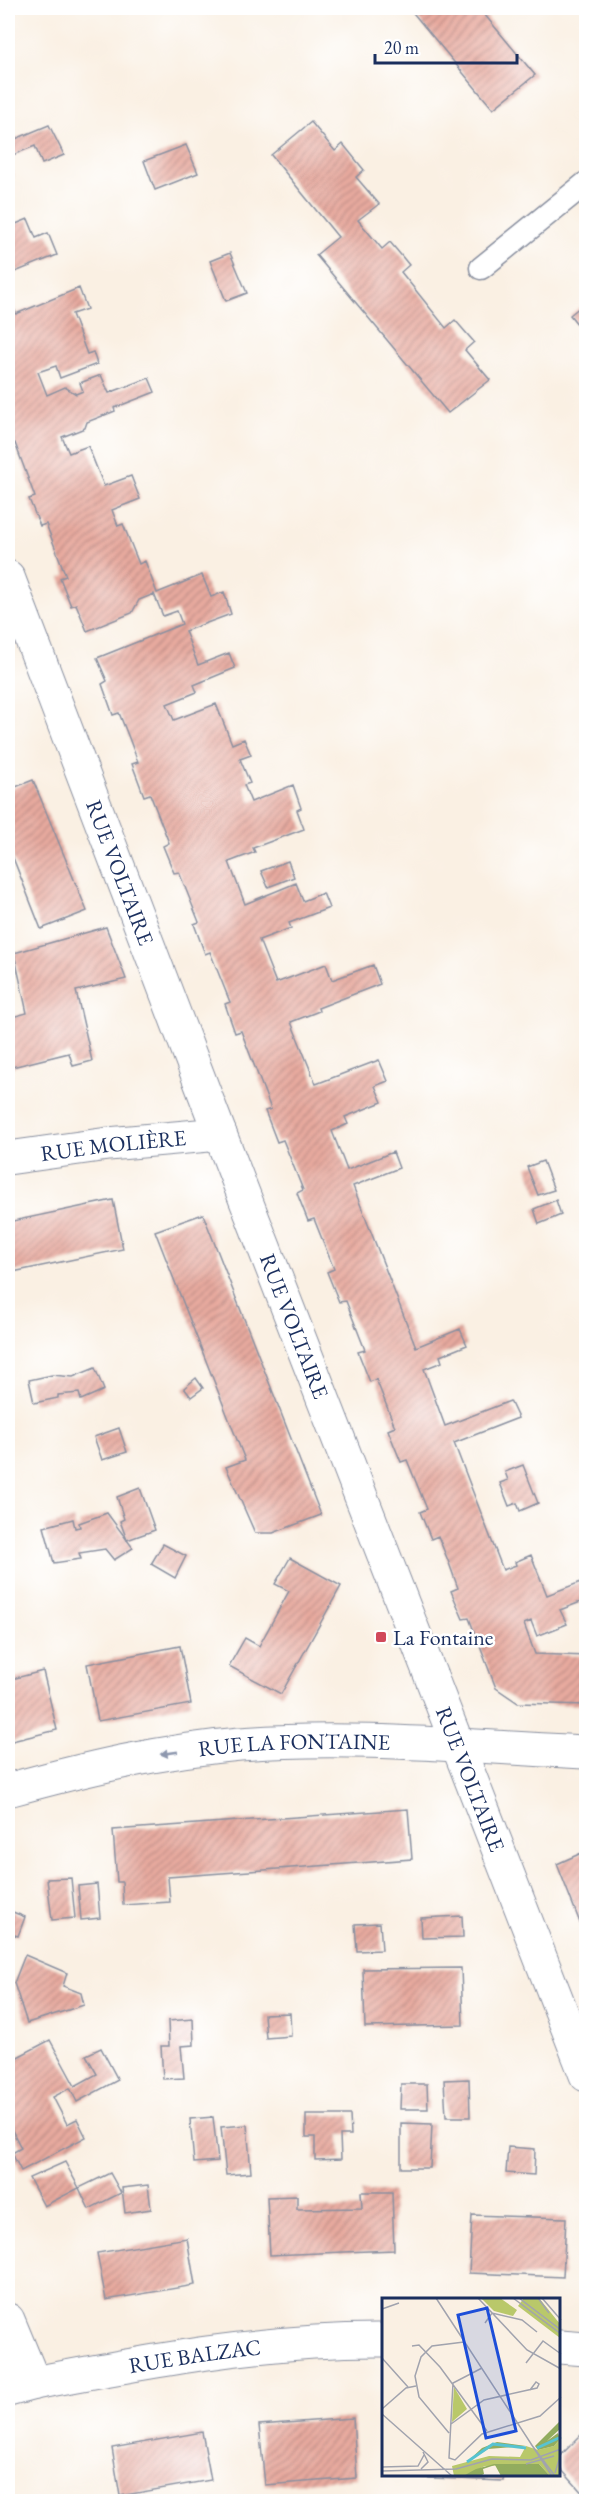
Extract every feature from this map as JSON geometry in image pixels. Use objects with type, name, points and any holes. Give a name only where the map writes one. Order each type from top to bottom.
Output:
[{"type":"street","name":"RUE VOLTAIRE","points":[[8,577],[220,1134],[586,2075]]},
{"type":"street","name":"RUE MOLIÈRE","points":[[8,1158],[108,1144],[220,1134]]},
{"type":"street","name":"RUE LA FONTAINE","points":[[8,1790],[124,1760],[240,1744],[314,1741],[586,1752]]},
{"type":"street","points":[[8,2320],[21,2386]]},
{"type":"street","name":"RUE BALZAC","points":[[21,2386],[212,2351],[284,2344],[382,2340]]},
{"type":"street","points":[[561,2347],[586,2349]]},
{"type":"lane","points":[[481,268],[586,183]]},
{"type":"building","points":[[409,8],[479,8],[535,75],[493,109]]},
{"type":"building","points":[[311,122],[335,151],[343,144],[364,170],[356,177],[379,204],[358,220],[382,249],[390,242],[409,265],[401,272],[446,328],[455,320],[474,342],[465,350],[490,380],[448,413],[316,255],[338,237],[271,155]]},
{"type":"building","points":[[49,125],[64,155],[42,164],[35,146],[8,157],[8,142]]},
{"type":"building","points":[[186,145],[198,173],[155,190],[144,161]]},
{"type":"building","points":[[8,160],[14,176],[8,178]]},
{"type":"building","points":[[8,218],[11,226],[28,219],[36,238],[48,233],[57,255],[8,275]]},
{"type":"building","points":[[230,253],[247,293],[226,301],[210,261]]},
{"type":"building","points":[[79,288],[87,309],[72,314],[87,354],[93,352],[97,364],[60,378],[56,366],[38,372],[47,395],[65,387],[76,394],[83,391],[80,383],[101,375],[109,393],[149,378],[155,392],[114,408],[115,411],[87,422],[85,428],[62,437],[69,453],[88,446],[104,486],[131,476],[140,499],[112,510],[118,526],[123,524],[139,564],[145,561],[157,593],[202,575],[211,597],[224,592],[231,614],[185,631],[198,665],[229,653],[235,668],[194,685],[197,692],[167,704],[174,720],[216,704],[232,744],[244,739],[251,755],[240,759],[250,783],[244,785],[251,802],[293,785],[301,808],[297,810],[304,829],[253,848],[255,852],[229,862],[245,904],[296,883],[303,901],[323,893],[329,908],[289,923],[291,928],[259,940],[276,983],[326,964],[332,980],[373,965],[380,984],[318,1008],[319,1011],[291,1022],[316,1084],[379,1060],[388,1081],[375,1086],[382,1102],[345,1117],[348,1124],[332,1131],[347,1170],[393,1152],[399,1168],[353,1186],[416,1347],[460,1329],[467,1345],[440,1356],[442,1362],[424,1369],[445,1426],[510,1401],[518,1418],[454,1443],[503,1570],[531,1555],[547,1595],[586,1580],[586,1600],[560,1610],[567,1624],[537,1636],[531,1621],[524,1624],[535,1654],[586,1656],[586,1705],[518,1703],[496,1688],[469,1618],[463,1619],[451,1591],[458,1588],[449,1563],[438,1536],[431,1539],[420,1512],[427,1509],[407,1460],[401,1462],[388,1430],[395,1427],[376,1379],[370,1382],[358,1352],[365,1350],[346,1301],[339,1302],[327,1272],[334,1269],[314,1219],[308,1221],[297,1193],[303,1190],[283,1140],[277,1142],[265,1111],[271,1109],[241,1031],[235,1033],[225,1004],[230,1002],[210,952],[205,954],[194,924],[199,922],[179,872],[174,873],[163,846],[169,843],[150,794],[144,796],[132,764],[138,762],[129,738],[119,713],[113,715],[102,684],[107,681],[97,658],[182,624],[177,611],[163,616],[154,594],[139,600],[132,613],[87,631],[76,604],[71,606],[60,578],[66,576],[46,524],[40,526],[29,499],[35,497],[15,443],[9,446],[8,293],[16,314]]},
{"type":"building","points":[[586,302],[586,335],[570,315]]},
{"type":"building","points":[[33,780],[87,911],[41,929],[8,845],[8,790]]},
{"type":"building","points":[[288,861],[294,877],[268,887],[261,871]]},
{"type":"building","points":[[106,927],[126,979],[76,991],[92,1061],[73,1066],[69,1053],[8,1068],[8,1018],[27,1013],[14,953]]},
{"type":"building","points":[[543,1161],[554,1190],[538,1195],[527,1167]]},
{"type":"building","points":[[113,1200],[123,1249],[8,1273],[8,1222]]},
{"type":"building","points":[[556,1200],[561,1215],[539,1224],[534,1209]]},
{"type":"building","points":[[203,1214],[321,1515],[273,1533],[255,1533],[226,1467],[245,1460],[155,1231]]},
{"type":"building","points":[[95,1368],[104,1390],[81,1400],[79,1393],[58,1395],[58,1398],[34,1403],[29,1380],[52,1375],[73,1377]]},
{"type":"building","points":[[196,1378],[203,1388],[191,1397],[184,1388]]},
{"type":"building","points":[[119,1428],[127,1452],[102,1460],[94,1437]]},
{"type":"building","points":[[523,1465],[538,1503],[520,1511],[517,1503],[509,1506],[500,1483],[508,1480],[505,1472]]},
{"type":"building","points":[[140,1488],[155,1530],[127,1540],[120,1521],[124,1519],[117,1497]]},
{"type":"building","points":[[107,1513],[133,1548],[114,1560],[105,1549],[79,1553],[81,1559],[54,1563],[44,1527],[73,1519],[75,1528],[80,1527],[79,1523]]},
{"type":"building","points":[[163,1544],[186,1556],[175,1578],[151,1564]]},
{"type":"building","points":[[290,1558],[341,1586],[281,1694],[229,1666],[245,1638],[259,1646],[289,1591],[275,1584]]},
{"type":"building","points":[[180,1646],[191,1704],[98,1721],[87,1664]]},
{"type":"building","points":[[43,1671],[57,1730],[8,1742],[8,1680]]},
{"type":"building","points":[[408,1809],[412,1859],[168,1877],[170,1902],[123,1905],[122,1882],[117,1882],[113,1830]]},
{"type":"building","points":[[586,1851],[586,1938],[557,1864]]},
{"type":"building","points":[[71,1878],[75,1918],[52,1920],[47,1879]]},
{"type":"building","points":[[97,1884],[100,1918],[81,1920],[78,1886]]},
{"type":"building","points":[[8,1910],[25,1917],[18,1936],[8,1933]]},
{"type":"building","points":[[462,1916],[463,1937],[422,1938],[421,1918]]},
{"type":"building","points":[[380,1923],[382,1950],[357,1951],[355,1924]]},
{"type":"building","points":[[25,1955],[67,1973],[63,1986],[81,1993],[84,2005],[27,2023],[14,1983]]},
{"type":"building","points":[[461,1968],[463,2025],[365,2027],[363,1969]]},
{"type":"building","points":[[290,2013],[291,2036],[266,2038],[264,2014]]},
{"type":"building","points":[[193,2019],[194,2045],[181,2046],[184,2078],[163,2079],[161,2046],[169,2046],[168,2021]]},
{"type":"building","points":[[50,2040],[75,2086],[97,2074],[86,2055],[101,2048],[118,2080],[77,2102],[70,2088],[53,2097],[67,2124],[77,2119],[86,2137],[21,2171],[12,2153],[21,2148],[8,2122],[8,2062]]},
{"type":"building","points":[[469,2079],[470,2117],[446,2117],[444,2080]]},
{"type":"building","points":[[401,2084],[427,2084],[428,2109],[400,2109]]},
{"type":"building","points":[[306,2115],[350,2115],[351,2135],[340,2135],[341,2159],[315,2160],[315,2137],[306,2137]]},
{"type":"building","points":[[213,2117],[218,2161],[194,2163],[190,2119]]},
{"type":"building","points":[[401,2123],[432,2124],[430,2168],[401,2168]]},
{"type":"building","points":[[247,2125],[251,2173],[226,2175],[221,2127]]},
{"type":"building","points":[[508,2147],[535,2149],[534,2175],[506,2173]]},
{"type":"building","points":[[65,2162],[79,2188],[44,2206],[29,2178]]},
{"type":"building","points":[[110,2173],[121,2193],[89,2209],[79,2188]]},
{"type":"building","points":[[148,2185],[151,2209],[125,2213],[122,2188]]},
{"type":"building","points":[[361,2192],[392,2192],[394,2250],[270,2255],[267,2197],[297,2196],[297,2209],[362,2208]]},
{"type":"building","points":[[472,2215],[566,2218],[563,2277],[469,2273]]},
{"type":"building","points":[[187,2238],[195,2285],[106,2300],[97,2253]]},
{"type":"building","points":[[353,2418],[357,2478],[265,2485],[259,2425]]},
{"type":"building","points":[[586,2430],[586,2497],[561,2469],[561,2455]]},
{"type":"building","points":[[202,2432],[211,2480],[120,2496],[112,2448]]},
{"type":"building","points":[[409,2476],[504,2476],[503,2481]]},
{"type":"place","name":"La Fontaine","points":[[381,1637]]}]
